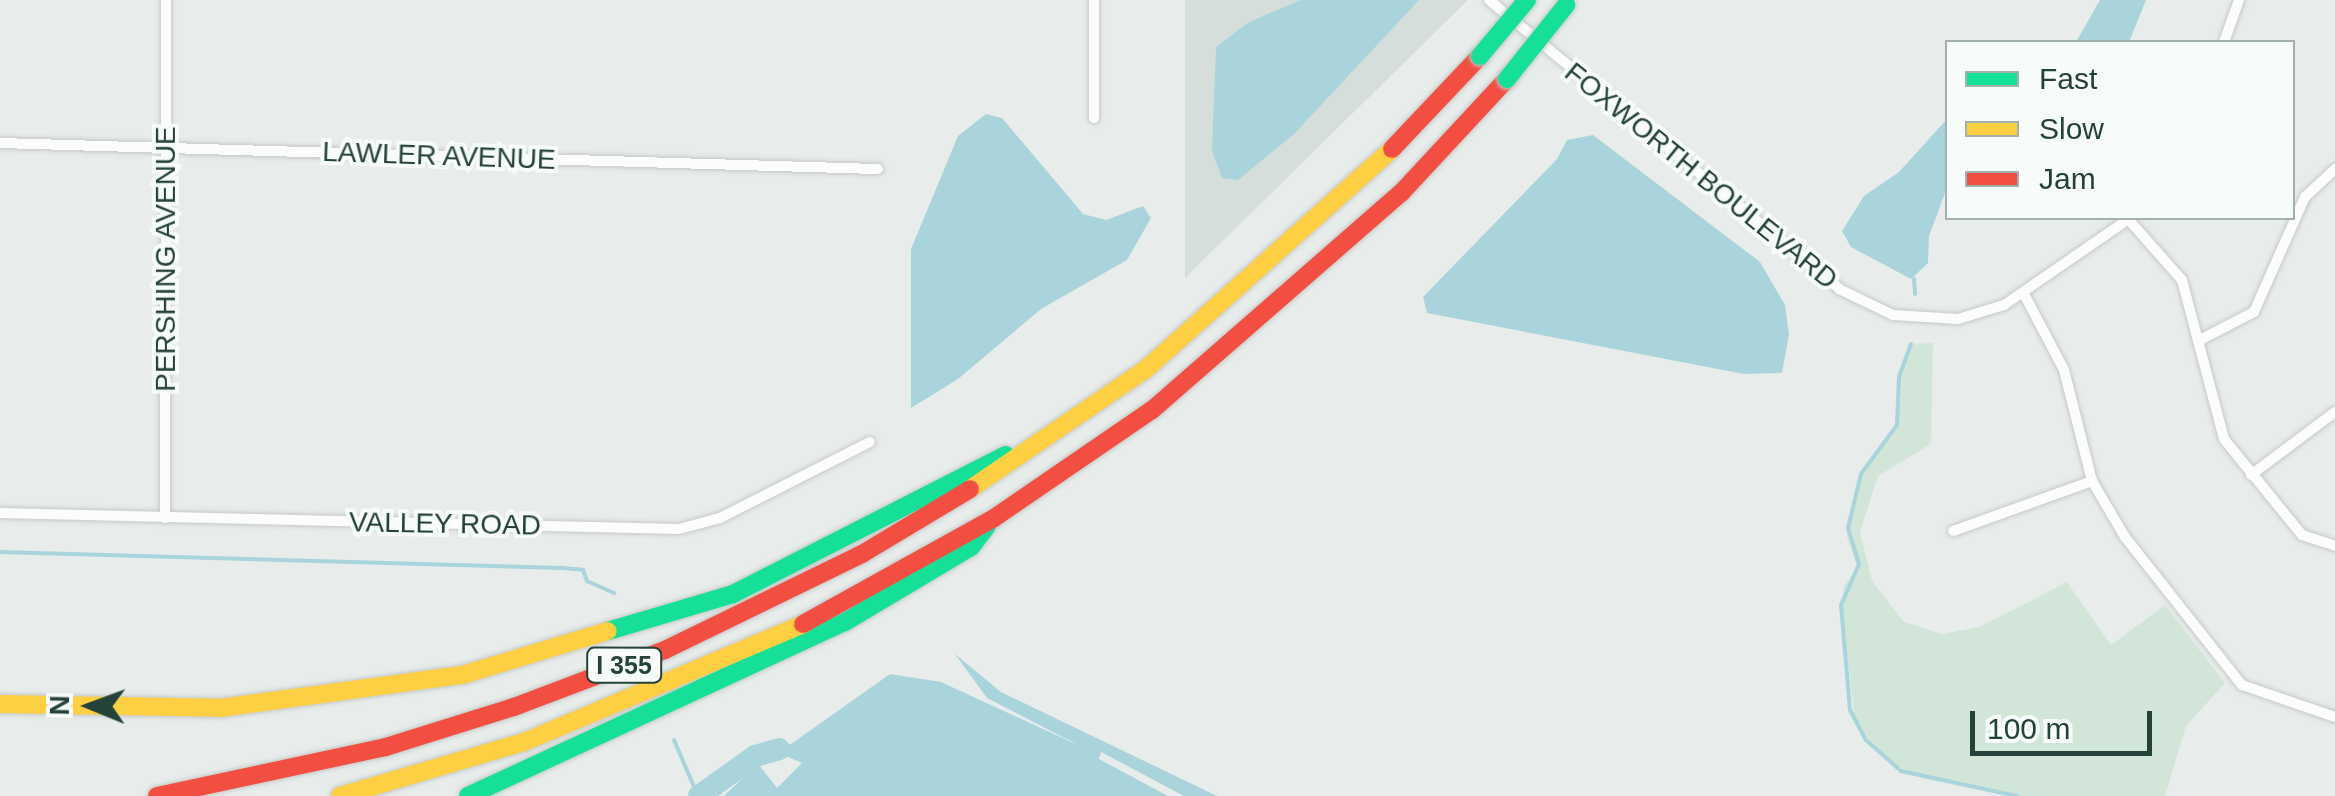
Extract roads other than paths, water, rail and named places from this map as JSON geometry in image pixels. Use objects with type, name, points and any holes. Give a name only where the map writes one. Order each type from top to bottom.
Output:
[{"type":"highway","name":"I 355","points":[[157,796],[386,747],[664,650],[862,554],[1052,436],[1239,292],[1373,170],[1480,56],[1526,0]]},
{"type":"highway","name":"I 355","points":[[340,796],[524,742],[703,672],[834,610],[994,518],[1152,410],[1268,316],[1401,193],[1507,79],[1568,2]]},
{"type":"highway","points":[[0,704],[133,710],[262,705],[378,691],[556,652],[733,594],[1052,436]]},
{"type":"highway","points":[[468,796],[845,622],[971,547],[994,518]]},
{"type":"street","name":"PERSHING AVENUE","points":[[166,0],[166,518]]},
{"type":"street","points":[[1094,0],[1094,118]]},
{"type":"street","points":[[2225,40],[2239,0]]},
{"type":"street","name":"FOXWORTH BOULEVARD","points":[[1492,3],[1858,301],[1902,317],[1958,319],[2024,294],[2126,220]]},
{"type":"street","name":"LAWLER AVENUE","points":[[0,144],[878,170]]},
{"type":"street","points":[[2295,220],[2305,197],[2335,169]]},
{"type":"street","points":[[2131,220],[2182,280],[2218,425],[2251,475],[2302,535],[2335,546]]},
{"type":"street","points":[[2198,341],[2254,312],[2295,220]]},
{"type":"street","points":[[2024,294],[2064,370],[2092,481],[2224,668],[2256,694],[2335,717]]},
{"type":"street","points":[[2251,475],[2335,412]]},
{"type":"street","name":"VALLEY ROAD","points":[[0,513],[690,528],[870,442]]},
{"type":"street","points":[[1953,531],[2092,481]]},
{"type":"water","points":[[1301,0],[1419,0],[1294,134],[1238,180],[1222,178],[1212,151],[1216,47],[1249,22]]},
{"type":"water","points":[[2100,0],[2146,0],[2130,40],[2077,40]]},
{"type":"water","points":[[986,114],[1002,118],[1083,214],[1106,220],[1143,206],[1151,218],[1127,260],[1041,309],[958,379],[911,408],[911,249],[958,136]]},
{"type":"water","points":[[1945,121],[1945,193],[1929,236],[1928,263],[1911,279],[1851,247],[1842,231],[1864,196],[1899,172]]},
{"type":"water","points":[[1593,135],[1760,262],[1785,305],[1789,334],[1782,373],[1744,374],[1427,313],[1423,297],[1557,159],[1567,140]]},
{"type":"water","points":[[955,654],[1001,692],[1217,796],[1184,796],[1101,752],[1099,759],[1168,796],[724,796],[744,777],[758,746],[791,744],[890,674],[941,682],[1082,747],[987,698]],"holes":[[[786,756],[802,763],[777,788],[759,765]]]},
{"type":"waterway","points":[[1914,279],[1915,294]]},
{"type":"waterway","points":[[1911,344],[1899,377],[1897,425],[1861,474],[1848,528],[1859,564],[1841,605],[1850,710],[1866,740],[1901,771],[2017,796]]},
{"type":"waterway","points":[[0,552],[562,568],[583,570],[587,581],[614,593]]},
{"type":"waterway","points":[[674,740],[698,796]]},
{"type":"waterway","points":[[699,796],[755,756],[779,749]]}]
